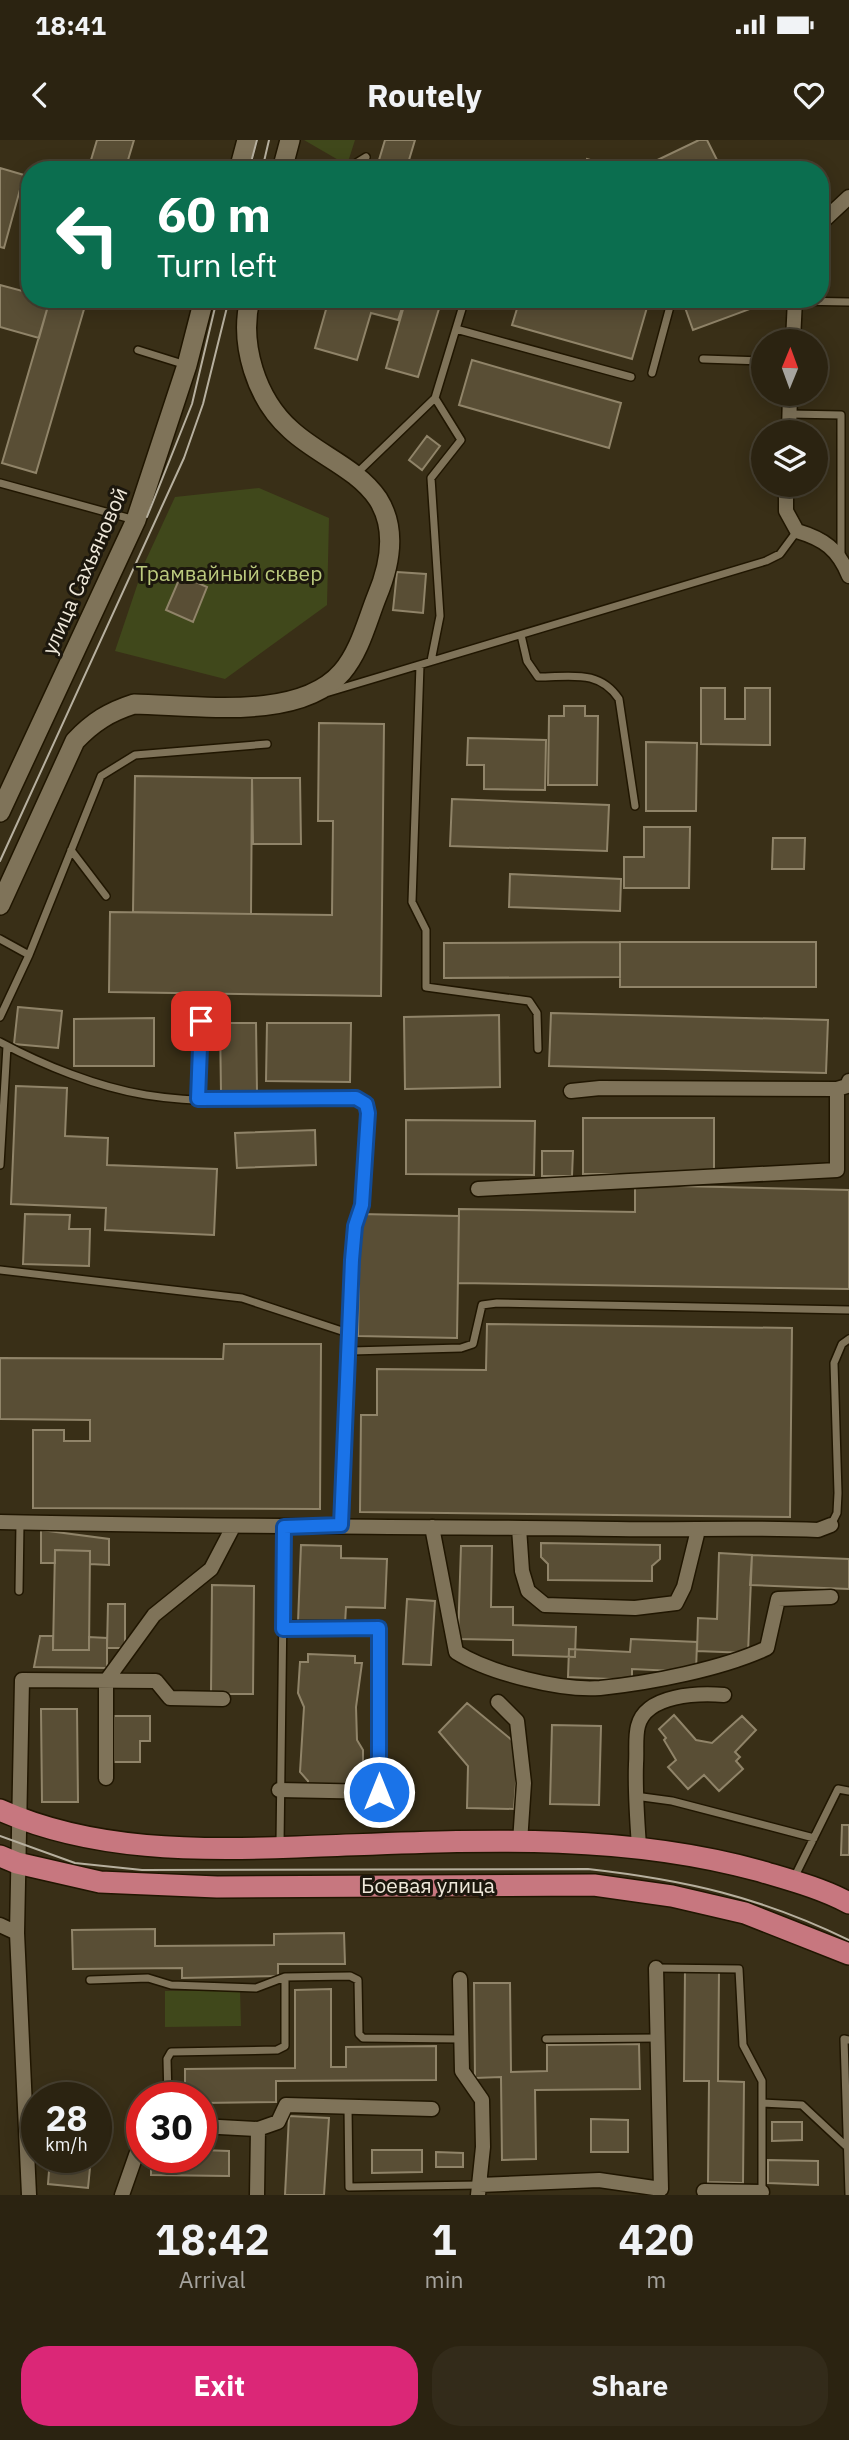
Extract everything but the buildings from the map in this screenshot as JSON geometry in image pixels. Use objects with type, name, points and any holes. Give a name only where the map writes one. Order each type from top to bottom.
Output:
[{"type":"main road","points":[[241,161],[247,140]]},
{"type":"main road","points":[[284,161],[290,140]]},
{"type":"main road","name":"улица Сахьяновой","points":[[0,810],[136,520],[187,365],[202,308]]},
{"type":"main road","points":[[0,905],[75,741],[92,723],[112,711],[134,704],[274,706],[305,699],[328,685],[342,672],[357,648],[387,571],[390,540],[387,516],[377,497],[355,475],[290,429],[270,403],[253,371],[246,341],[249,308]]},
{"type":"main road","name":"Боевая улица","points":[[9,1814],[96,1838],[195,1849],[520,1842],[639,1846],[716,1859],[793,1881],[849,1903]]},
{"type":"main road","name":"Боевая улица","points":[[8,1860],[100,1882],[217,1887],[594,1885],[672,1896],[744,1913],[849,1954]]},
{"type":"street","points":[[829,216],[849,197]]},
{"type":"street","points":[[794,329],[795,308]]},
{"type":"street","points":[[789,406],[789,420]]},
{"type":"street","points":[[786,497],[786,512],[797,531],[818,537],[831,546],[849,576]]},
{"type":"street","points":[[478,1189],[837,1170],[843,1085],[600,1088],[571,1091]]},
{"type":"street","points":[[0,1522],[233,1527],[341,1525],[698,1530],[818,1530],[831,1525]]},
{"type":"street","points":[[106,1778],[106,1681],[154,1615],[211,1569],[233,1527]]},
{"type":"street","points":[[432,1527],[456,1652],[478,1666],[533,1680],[598,1688],[734,1663],[767,1648],[778,1600],[831,1597]]},
{"type":"street","points":[[519,1528],[522,1571],[528,1591],[545,1605],[635,1608],[676,1602],[684,1587],[698,1530]]},
{"type":"street","points":[[279,1790],[379,1792],[379,1628],[283,1629]]},
{"type":"street","points":[[29,2195],[17,1933],[8,1860],[9,1814],[22,1680],[156,1681],[170,1698],[223,1699]]},
{"type":"street","points":[[639,1846],[635,1796],[638,1724],[649,1710],[671,1698],[691,1693],[724,1695]]},
{"type":"street","points":[[498,1702],[517,1721],[524,1783],[520,1842]]},
{"type":"street","points":[[0,1925],[17,1933]]},
{"type":"street","points":[[460,1979],[462,2071],[482,2100],[483,2147],[478,2190],[599,2180],[662,2189],[656,1968]]},
{"type":"street","points":[[217,2127],[258,2129],[278,2122],[286,2105],[432,2109]]},
{"type":"street","points":[[257,2195],[258,2129]]},
{"type":"street","points":[[122,2195],[130,2173]]},
{"type":"street","points":[[704,2190],[762,2192]]},
{"type":"lane","points":[[360,161],[366,157]]},
{"type":"lane","points":[[829,301],[849,302]]},
{"type":"lane","points":[[355,475],[435,398],[462,308]]},
{"type":"lane","points":[[652,373],[670,308]]},
{"type":"lane","points":[[456,329],[631,377]]},
{"type":"lane","points":[[138,350],[187,365]]},
{"type":"lane","points":[[703,359],[751,360]]},
{"type":"lane","points":[[431,661],[440,616],[431,478],[461,440],[435,398]]},
{"type":"lane","points":[[789,414],[841,415],[841,560]]},
{"type":"lane","points":[[0,483],[136,520]]},
{"type":"lane","points":[[305,699],[766,561],[780,554],[797,531]]},
{"type":"lane","points":[[521,635],[527,661],[538,677],[598,678],[619,699],[635,806]]},
{"type":"lane","points":[[420,664],[412,902],[426,930],[426,986],[529,1000],[537,1013],[538,1049]]},
{"type":"lane","points":[[0,1017],[29,955],[101,776],[135,755],[267,744]]},
{"type":"lane","points":[[71,850],[106,896]]},
{"type":"lane","points":[[0,939],[29,955]]},
{"type":"lane","points":[[198,1099],[201,1021]]},
{"type":"lane","points":[[0,1165],[4,1044],[47,1066],[145,1095],[198,1099],[356,1098],[366,1104],[368,1113],[362,1205],[355,1226],[341,1525]]},
{"type":"lane","points":[[0,1270],[242,1298],[351,1334]]},
{"type":"lane","points":[[351,1351],[461,1348],[474,1344],[482,1305],[497,1303],[849,1310]]},
{"type":"lane","points":[[831,1525],[837,1513],[838,1493],[834,1363],[842,1344],[849,1339]]},
{"type":"lane","points":[[19,1591],[20,1523]]},
{"type":"lane","points":[[280,1848],[284,1527]]},
{"type":"lane","points":[[793,1881],[838,1788],[849,1791]]},
{"type":"lane","points":[[635,1796],[672,1801],[814,1838]]},
{"type":"lane","points":[[656,1968],[739,1969],[743,2045],[762,2081],[762,2192]]},
{"type":"lane","points":[[168,2082],[167,2059],[171,2052],[276,2050],[285,2046],[285,1977]]},
{"type":"lane","points":[[90,1980],[148,1978],[172,1985],[256,1988],[285,1977],[355,1977],[359,1984],[359,2034],[363,2038],[460,2039]]},
{"type":"lane","points":[[546,2039],[658,2038]]},
{"type":"lane","points":[[849,2040],[844,2039],[849,2194]]},
{"type":"lane","points":[[762,2104],[802,2105],[846,2146]]},
{"type":"lane","points":[[348,2105],[349,2187],[478,2190]]},
{"type":"green space","points":[[304,140],[355,140],[348,161],[340,161]]},
{"type":"green space","name":"Трамвайный сквер","points":[[259,488],[329,518],[327,605],[225,679],[115,651],[145,562],[175,497]]},
{"type":"green space","points":[[240,1990],[241,2026],[165,2027],[165,1991]]},
{"type":"tram line","points":[[251,161],[257,140]]},
{"type":"tram line","points":[[264,161],[269,140]]},
{"type":"tram line","points":[[147,517],[192,404],[215,308]]},
{"type":"tram line","points":[[0,861],[184,458],[203,404],[227,308]]},
{"type":"tram line","points":[[0,1836],[75,1863],[142,1870],[588,1869],[722,1892],[784,1912],[849,1940]]},
{"type":"route","points":[[201,1021],[198,1099],[356,1098],[366,1104],[368,1113],[362,1205],[355,1226],[352,1260],[351,1351],[341,1525],[284,1527],[283,1629],[379,1628],[379,1792]]}]
